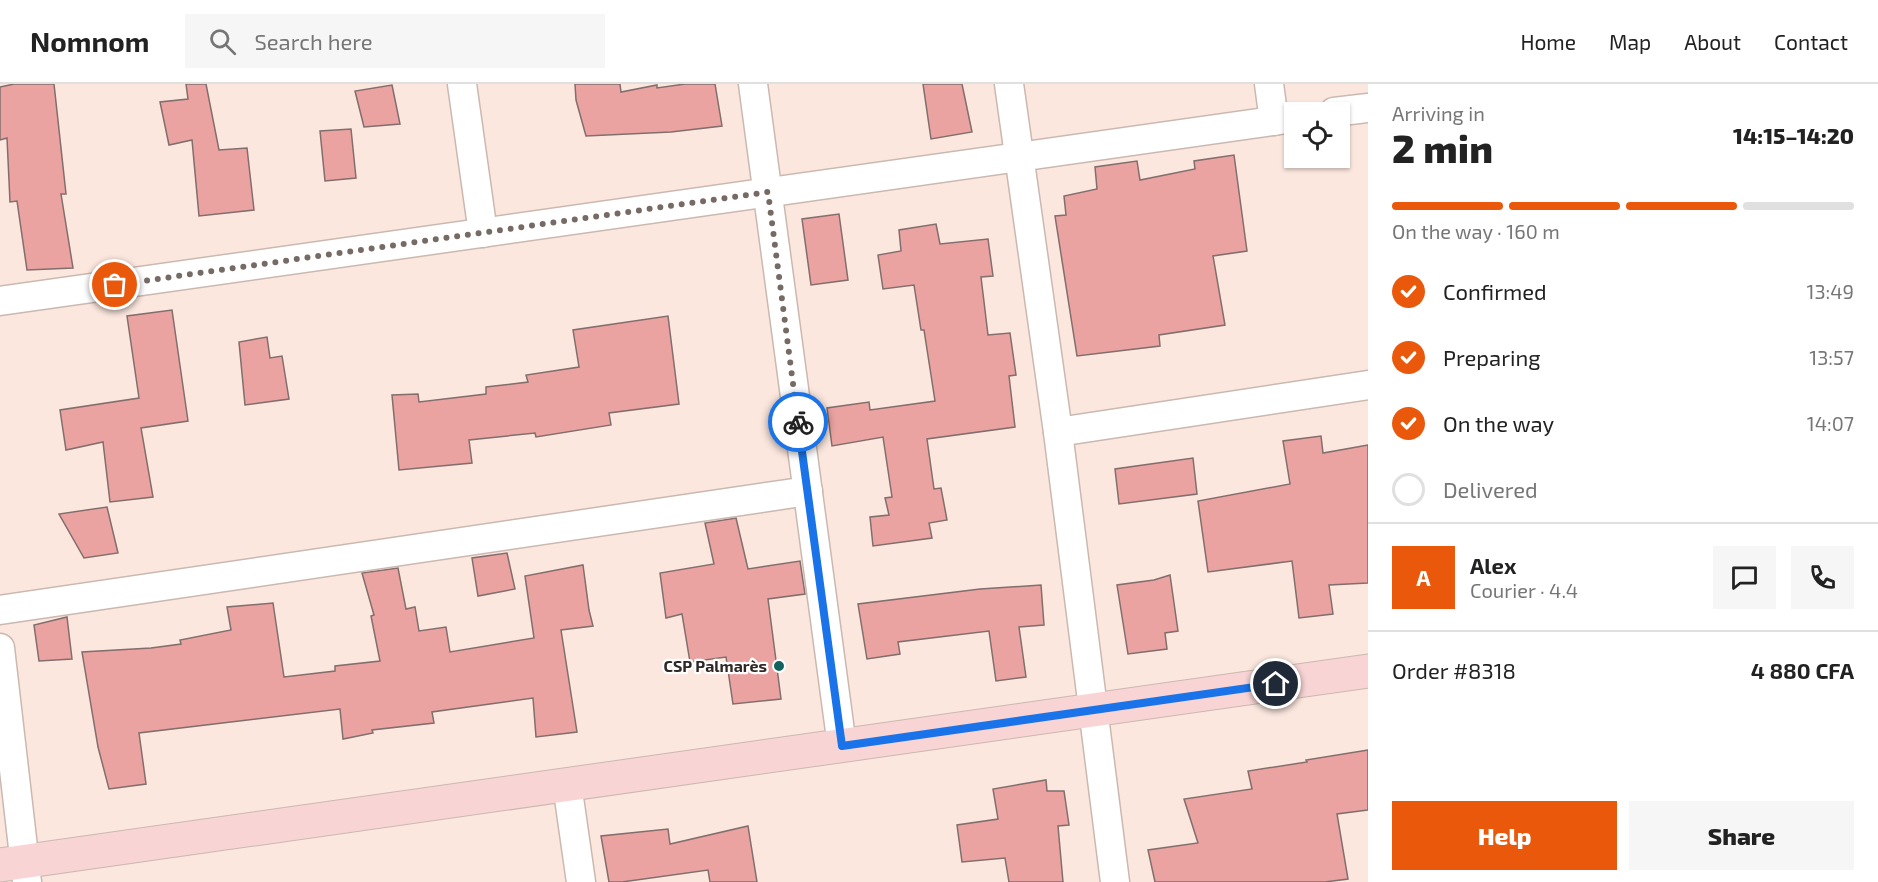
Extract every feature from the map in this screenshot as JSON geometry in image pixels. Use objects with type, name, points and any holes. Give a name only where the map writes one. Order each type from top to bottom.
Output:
[{"type":"street","points":[[462,84],[483,233]]},
{"type":"street","points":[[753,84],[842,746]]},
{"type":"street","points":[[1009,84],[1058,432],[1115,882]]},
{"type":"street","points":[[0,301],[1284,120],[1269,84]]},
{"type":"street","points":[[1350,110],[1368,108]]},
{"type":"street","points":[[1058,432],[1368,385]]},
{"type":"street","points":[[0,610],[808,491]]},
{"type":"street","points":[[0,648],[17,869],[567,784],[1368,671]]},
{"type":"street","points":[[567,784],[581,882]]},
{"type":"building","points":[[14,84],[54,84],[66,194],[61,194],[73,268],[27,270],[17,201],[10,202],[7,138],[0,140],[0,87]]},
{"type":"building","points":[[186,84],[206,84],[219,150],[247,148],[254,210],[199,216],[192,140],[169,145],[160,102],[188,99]]},
{"type":"building","points":[[575,84],[620,84],[621,92],[657,85],[657,88],[685,84],[715,84],[722,126],[671,132],[586,136],[576,100]]},
{"type":"building","points":[[923,84],[962,84],[972,132],[931,139]]},
{"type":"building","points":[[392,85],[400,124],[364,127],[355,91]]},
{"type":"building","points":[[351,129],[356,178],[325,181],[320,131]]},
{"type":"building","points":[[1234,155],[1247,251],[1213,256],[1225,325],[1159,335],[1160,346],[1077,356],[1055,216],[1066,215],[1064,196],[1097,189],[1095,167],[1137,161],[1140,180],[1195,169],[1194,161]]},
{"type":"building","points":[[839,214],[848,280],[811,285],[802,219]]},
{"type":"building","points":[[936,224],[940,244],[988,239],[993,276],[981,277],[988,335],[1010,333],[1016,375],[1009,376],[1015,427],[927,439],[934,489],[941,488],[947,520],[929,523],[932,538],[873,546],[870,517],[889,515],[885,498],[892,497],[883,437],[832,446],[827,408],[869,402],[870,410],[935,401],[924,330],[921,330],[914,285],[883,289],[878,255],[901,251],[899,230]]},
{"type":"building","points":[[172,310],[188,421],[141,428],[153,497],[110,502],[103,442],[66,450],[60,410],[139,398],[127,316]]},
{"type":"building","points":[[668,316],[679,404],[609,413],[611,425],[536,437],[535,433],[469,440],[472,463],[399,470],[392,395],[418,394],[419,402],[486,394],[486,387],[528,382],[526,375],[579,367],[573,330]]},
{"type":"building","points":[[267,337],[270,358],[282,356],[289,399],[245,405],[239,342]]},
{"type":"building","points":[[1321,436],[1323,453],[1368,445],[1368,583],[1329,585],[1333,614],[1299,618],[1292,561],[1208,572],[1198,501],[1290,484],[1283,441]]},
{"type":"building","points":[[1193,458],[1197,494],[1119,504],[1115,469]]},
{"type":"building","points":[[107,507],[118,553],[84,558],[59,514]]},
{"type":"building","points":[[736,518],[748,569],[800,561],[805,594],[768,599],[781,699],[733,704],[726,657],[690,662],[682,614],[666,618],[660,573],[714,564],[705,523]]},
{"type":"building","points":[[507,553],[515,589],[478,596],[472,558]]},
{"type":"building","points":[[583,565],[593,626],[561,630],[577,732],[536,737],[533,698],[432,712],[434,723],[372,730],[373,733],[343,739],[340,709],[139,733],[146,784],[109,789],[98,747],[82,652],[181,644],[180,640],[231,630],[227,607],[273,603],[284,677],[335,671],[335,666],[380,661],[371,616],[374,615],[362,573],[398,568],[406,609],[415,607],[419,631],[446,627],[450,652],[534,638],[525,576]]},
{"type":"building","points":[[1170,575],[1178,631],[1165,633],[1167,649],[1128,654],[1117,585],[1154,580]]},
{"type":"building","points":[[1041,585],[1044,625],[1019,627],[1026,677],[996,681],[989,631],[898,642],[900,654],[867,659],[858,604],[980,589]]},
{"type":"building","points":[[67,617],[72,659],[39,661],[34,625]]},
{"type":"building","points":[[1368,750],[1368,810],[1337,814],[1348,879],[1325,882],[1155,882],[1148,850],[1198,843],[1184,799],[1252,789],[1248,771]]},
{"type":"building","points":[[1046,780],[1047,791],[1064,791],[1069,825],[1058,826],[1063,882],[1009,882],[1005,858],[962,862],[957,825],[998,819],[993,789]]},
{"type":"building","points":[[748,826],[757,882],[710,882],[708,870],[609,882],[601,836],[668,829],[670,844]]},
{"type":"way so far","points":[[115,285],[768,192],[798,422]]},
{"type":"place","name":"CSP Palmarès","points":[[779,666]]},
{"type":"route","points":[[798,422],[842,746],[1276,684]]}]
